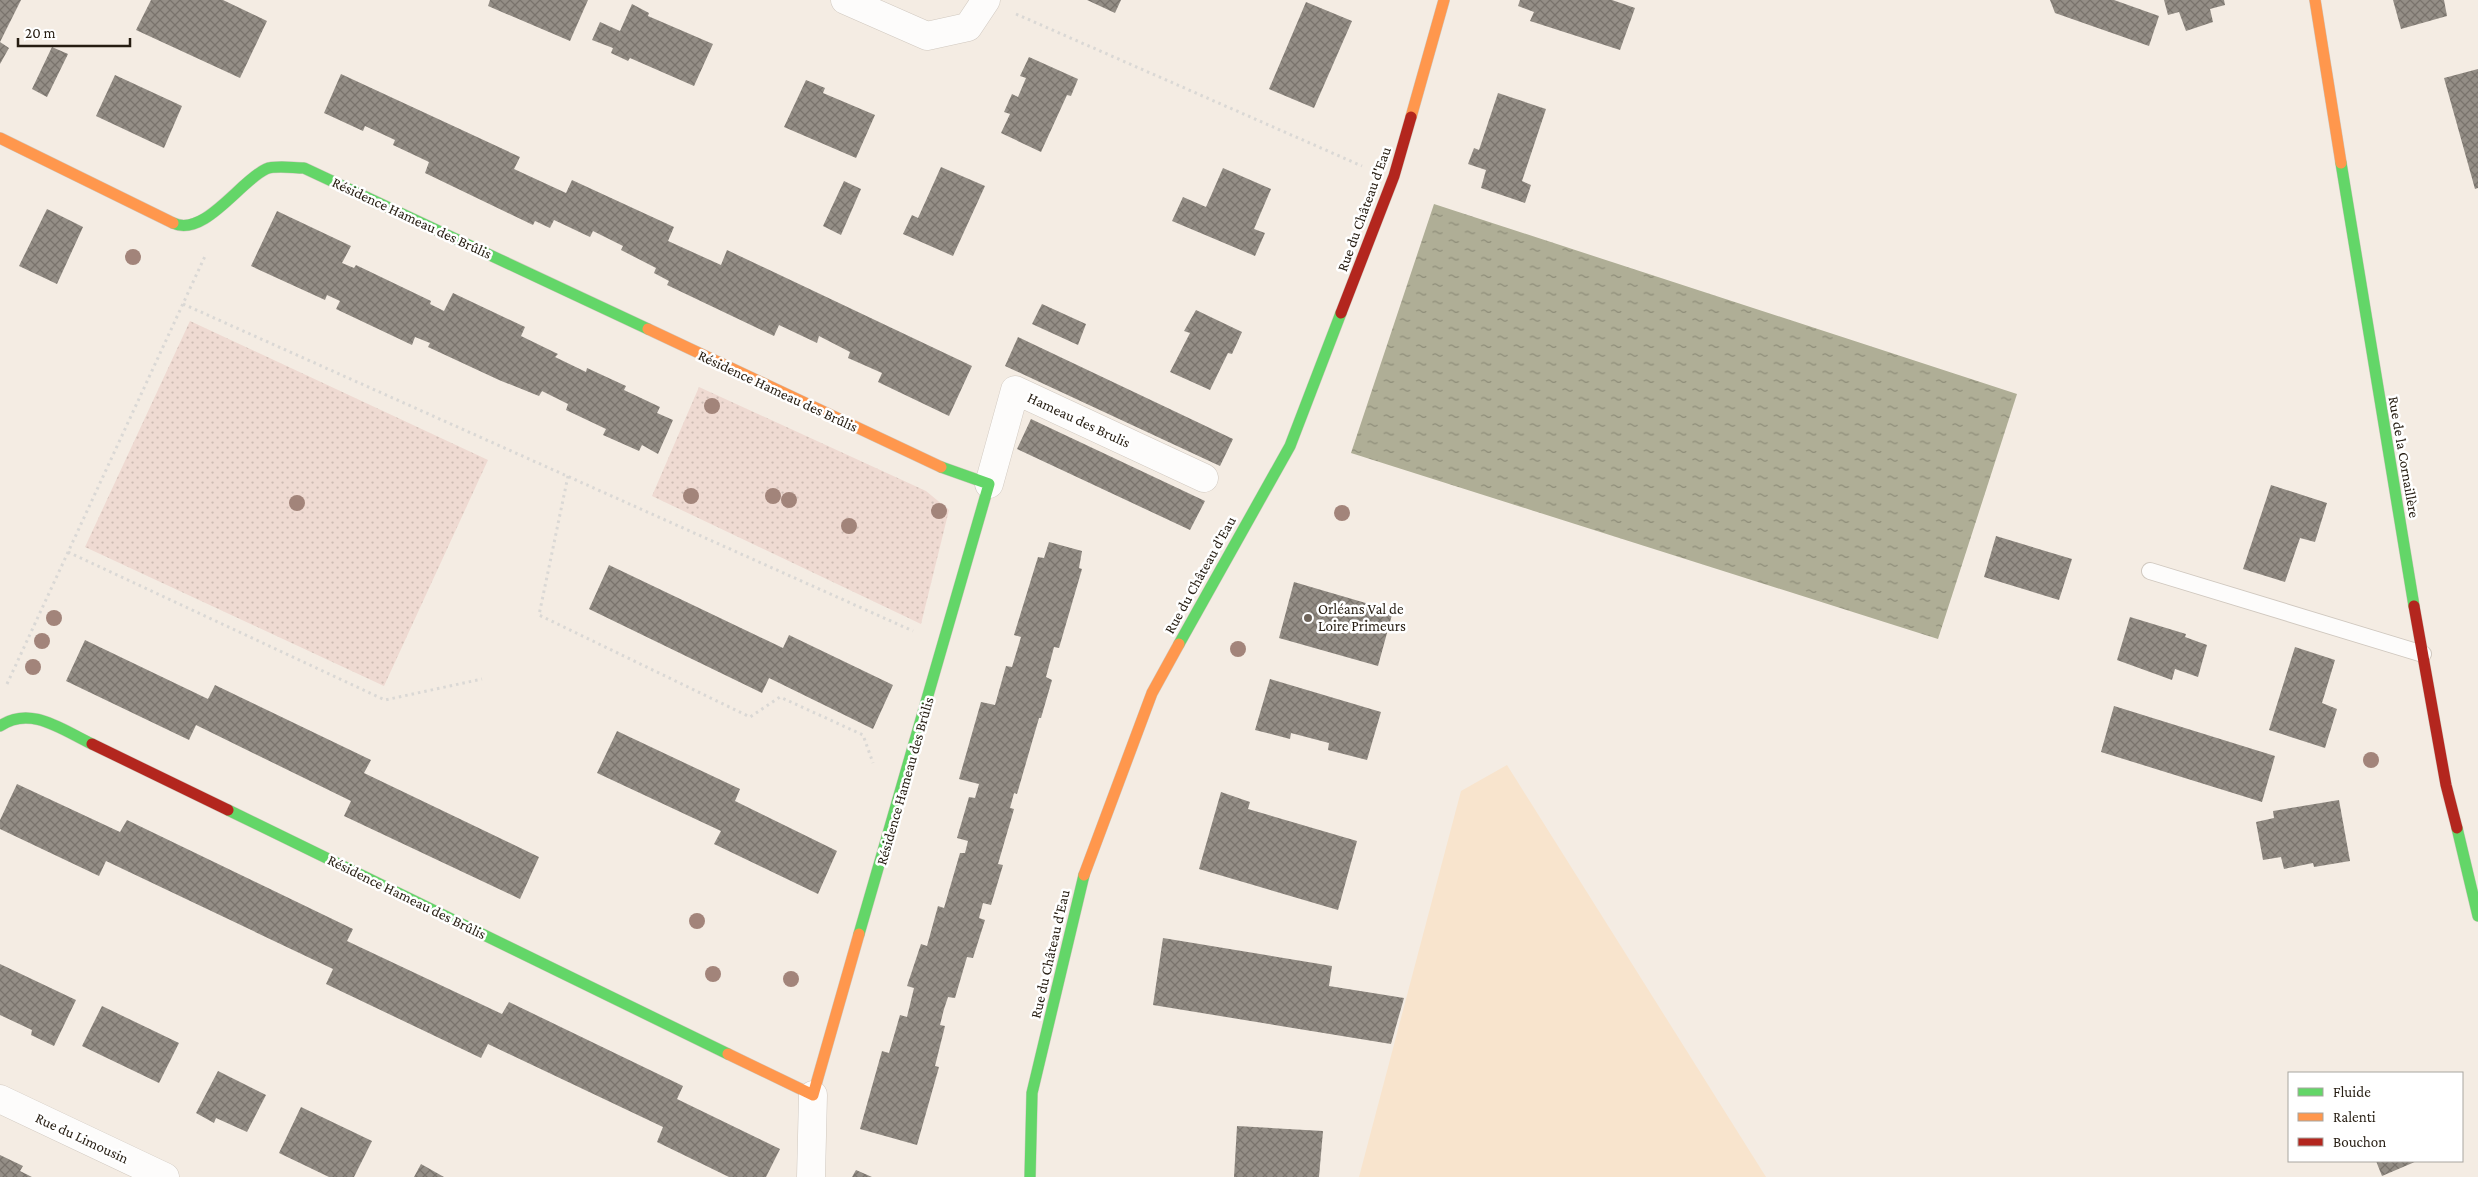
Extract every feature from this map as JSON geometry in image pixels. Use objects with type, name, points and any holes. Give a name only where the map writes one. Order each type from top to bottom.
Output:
[{"type":"street","points":[[845,0],[927,36],[968,27],[986,1]]},
{"type":"street","name":"Rue du Château d'Eau","points":[[1030,1177],[1032,1093],[1084,875],[1152,692],[1290,446],[1394,176],[1444,0]]},
{"type":"street","name":"Rue de la Cornaillère","points":[[2315,0],[2360,287],[2446,785],[2478,916]]},
{"type":"street","points":[[0,138],[178,225],[202,221]]},
{"type":"street","name":"Résidence Hameau des Brûlis","points":[[202,221],[266,169],[304,168],[939,466],[990,484],[813,1095],[811,1177]]},
{"type":"street","name":"Hameau des Brulis","points":[[990,484],[1015,390],[1204,478]]},
{"type":"street","points":[[0,726],[12,718]]},
{"type":"street","name":"Résidence Hameau des Brûlis","points":[[12,718],[38,718],[813,1095]]},
{"type":"street","name":"Rue du Limousin","points":[[0,1099],[165,1177]]},
{"type":"lane","points":[[2150,570],[2423,654]]},
{"type":"path","points":[[986,1],[1362,166],[1394,176]]},
{"type":"path","points":[[12,718],[3,693],[210,244],[202,221]]},
{"type":"path","points":[[183,304],[918,634]]},
{"type":"path","points":[[568,476],[539,616],[750,717],[780,698],[863,735],[876,770]]},
{"type":"path","points":[[68,552],[385,700],[482,679]]},
{"type":"shaded area","points":[[190,321],[488,460],[384,686],[85,547]]},
{"type":"shaded area","points":[[699,387],[926,491],[949,510],[921,624],[652,496]]},
{"type":"shaded area","points":[[1507,765],[1766,1177],[1359,1177],[1461,791]]},
{"type":"water","points":[[1434,204],[2017,394],[1938,639],[1351,453]]},
{"type":"building","points":[[0,0],[21,0],[0,42]]},
{"type":"building","points":[[151,0],[223,0],[267,21],[240,78],[136,30]]},
{"type":"building","points":[[490,0],[588,0],[570,41],[488,6]]},
{"type":"building","points":[[1087,0],[1121,0],[1115,13]]},
{"type":"building","points":[[1520,0],[1612,0],[1635,8],[1620,50],[1530,21],[1534,12],[1518,6]]},
{"type":"building","points":[[2050,0],[2114,0],[2159,16],[2149,46],[2055,13]]},
{"type":"building","points":[[2164,0],[2224,0],[2225,5],[2210,9],[2213,22],[2186,31],[2179,12],[2168,15]]},
{"type":"building","points":[[2393,0],[2444,0],[2447,16],[2401,29]]},
{"type":"building","points":[[1306,2],[1352,21],[1314,108],[1269,89]]},
{"type":"building","points":[[632,4],[649,13],[648,16],[713,44],[694,86],[630,58],[628,61],[611,53],[613,48],[592,40],[600,22],[620,31]]},
{"type":"building","points":[[0,42],[9,48],[0,64]]},
{"type":"building","points":[[52,47],[68,54],[47,97],[32,89]]},
{"type":"building","points":[[1029,57],[1078,79],[1071,96],[1067,95],[1041,152],[1001,133],[1010,114],[1004,112],[1012,94],[1018,97],[1026,78],[1020,76]]},
{"type":"building","points":[[2478,69],[2478,188],[2475,189],[2444,78]]},
{"type":"building","points":[[341,74],[520,157],[514,169],[566,193],[572,180],[674,227],[668,241],[721,265],[727,250],[972,366],[949,416],[878,382],[882,373],[848,358],[850,352],[819,336],[817,343],[779,325],[774,336],[667,285],[669,281],[654,273],[656,268],[621,250],[623,246],[593,231],[590,237],[554,220],[550,228],[535,221],[533,225],[425,173],[429,162],[393,145],[395,140],[365,126],[363,131],[324,113]]},
{"type":"building","points":[[115,75],[182,106],[164,148],[96,116]]},
{"type":"building","points":[[806,80],[825,88],[823,93],[875,115],[856,158],[784,127]]},
{"type":"building","points":[[1498,93],[1546,109],[1522,181],[1531,185],[1525,203],[1481,188],[1486,170],[1468,164],[1474,148],[1479,150]]},
{"type":"building","points":[[941,167],[985,186],[953,256],[903,234],[912,215],[918,218]]},
{"type":"building","points":[[1223,168],[1271,189],[1254,229],[1265,233],[1255,256],[1172,221],[1183,197],[1206,207]]},
{"type":"building","points":[[844,181],[861,189],[841,235],[823,226]]},
{"type":"building","points":[[47,209],[83,227],[57,284],[19,266]]},
{"type":"building","points":[[277,211],[351,246],[342,263],[354,268],[356,265],[431,301],[430,304],[444,311],[453,293],[525,327],[521,336],[558,354],[555,357],[586,372],[587,368],[626,386],[624,390],[660,407],[657,413],[673,420],[658,454],[642,445],[639,451],[603,435],[606,429],[566,410],[568,404],[542,391],[539,396],[499,380],[428,347],[430,343],[415,337],[412,345],[336,309],[340,301],[327,295],[325,300],[251,266]]},
{"type":"building","points":[[1042,304],[1086,324],[1078,345],[1032,324]]},
{"type":"building","points":[[1196,310],[1242,332],[1232,354],[1228,353],[1210,390],[1170,372],[1190,333],[1184,331]]},
{"type":"building","points":[[1018,337],[1233,439],[1220,466],[1005,366]]},
{"type":"building","points":[[1031,419],[1205,501],[1190,530],[1017,449]]},
{"type":"building","points":[[2271,485],[2327,503],[2315,542],[2300,538],[2285,582],[2243,569]]},
{"type":"building","points":[[1996,536],[2072,559],[2059,600],[1984,577]]},
{"type":"building","points":[[1049,542],[1082,551],[1079,568],[1082,569],[1059,648],[1054,647],[1046,677],[1052,680],[1017,794],[1014,793],[1010,808],[1014,809],[998,864],[1003,865],[991,905],[983,903],[979,918],[985,920],[973,958],[967,957],[955,998],[948,997],[944,1009],[940,1025],[945,1026],[935,1066],[939,1067],[917,1145],[860,1129],[882,1051],[889,1053],[900,1015],[907,1017],[914,988],[907,986],[921,944],[927,946],[938,906],[944,908],[960,853],[965,853],[968,841],[957,838],[969,797],[975,798],[979,784],[959,779],[981,702],[995,705],[1006,666],[1012,667],[1021,637],[1014,635],[1038,557],[1044,558]]},
{"type":"building","points":[[609,565],[783,648],[789,635],[893,685],[873,729],[769,678],[762,693],[589,609]]},
{"type":"building","points":[[1294,582],[1393,611],[1378,666],[1279,638]]},
{"type":"building","points":[[2130,617],[2186,634],[2185,637],[2207,645],[2198,677],[2175,669],[2172,680],[2117,660]]},
{"type":"building","points":[[85,640],[208,699],[215,685],[371,760],[364,773],[539,857],[520,899],[344,816],[351,801],[196,725],[189,740],[66,681]]},
{"type":"building","points":[[2295,647],[2335,660],[2322,703],[2337,709],[2325,748],[2269,730]]},
{"type":"building","points":[[1270,679],[1381,712],[1367,760],[1328,750],[1329,743],[1291,733],[1290,739],[1255,730]]},
{"type":"building","points":[[2114,706],[2275,756],[2262,802],[2101,752]]},
{"type":"building","points":[[617,731],[740,789],[735,801],[837,851],[818,894],[714,844],[721,831],[597,773]]},
{"type":"building","points":[[17,784],[120,832],[127,820],[353,929],[347,941],[502,1014],[509,1002],[683,1086],[677,1099],[780,1149],[766,1177],[729,1177],[657,1142],[663,1127],[488,1044],[481,1058],[326,984],[333,969],[106,861],[99,876],[0,829],[0,820]]},
{"type":"building","points":[[1221,792],[1250,802],[1248,809],[1357,841],[1338,910],[1199,869]]},
{"type":"building","points":[[2339,800],[2350,861],[2314,867],[2313,863],[2284,869],[2281,857],[2263,860],[2256,822],[2274,818],[2273,811]]},
{"type":"building","points":[[1163,938],[1332,966],[1329,986],[1404,998],[1391,1044],[1153,1005]]},
{"type":"building","points":[[0,964],[76,1000],[54,1046],[31,1035],[32,1030],[0,1015]]},
{"type":"building","points":[[102,1006],[179,1043],[159,1083],[82,1046]]},
{"type":"building","points":[[218,1071],[266,1095],[247,1132],[216,1118],[214,1123],[196,1113]]},
{"type":"building","points":[[301,1107],[372,1141],[354,1177],[329,1177],[279,1153]]},
{"type":"building","points":[[1237,1126],[1323,1131],[1319,1177],[1234,1177]]},
{"type":"building","points":[[0,1155],[23,1166],[20,1171],[32,1177],[0,1177]]},
{"type":"building","points":[[2376,1162],[2415,1162],[2382,1176]]},
{"type":"building","points":[[421,1164],[444,1177],[414,1177]]},
{"type":"building","points":[[856,1170],[872,1177],[852,1177]]},
{"type":"traffic: fast","points":[[2341,163],[2414,606]]},
{"type":"traffic: fast","points":[[173,223],[185,225],[197,222],[222,206],[245,184],[266,169],[279,167],[304,168],[648,329]]},
{"type":"traffic: fast","points":[[1179,644],[1290,446],[1341,313]]},
{"type":"traffic: fast","points":[[859,934],[989,484],[941,467]]},
{"type":"traffic: fast","points":[[0,726],[12,720],[23,718],[35,719],[58,727],[92,744]]},
{"type":"traffic: fast","points":[[228,810],[728,1054]]},
{"type":"traffic: fast","points":[[2457,828],[2478,916]]},
{"type":"traffic: fast","points":[[1030,1177],[1032,1093],[1084,875]]},
{"type":"traffic: slow","points":[[1411,117],[1444,0]]},
{"type":"traffic: slow","points":[[2315,0],[2341,163]]},
{"type":"traffic: slow","points":[[0,138],[173,223]]},
{"type":"traffic: slow","points":[[648,329],[941,467]]},
{"type":"traffic: slow","points":[[1084,875],[1152,693],[1179,644]]},
{"type":"traffic: slow","points":[[728,1054],[813,1095],[859,934]]},
{"type":"traffic: jam","points":[[1341,313],[1394,176],[1411,117]]},
{"type":"traffic: jam","points":[[2414,606],[2446,785],[2457,828]]},
{"type":"traffic: jam","points":[[92,744],[228,810]]},
{"type":"place","name":"Orléans Val de Loire Primeurs","points":[[1308,618]]}]
